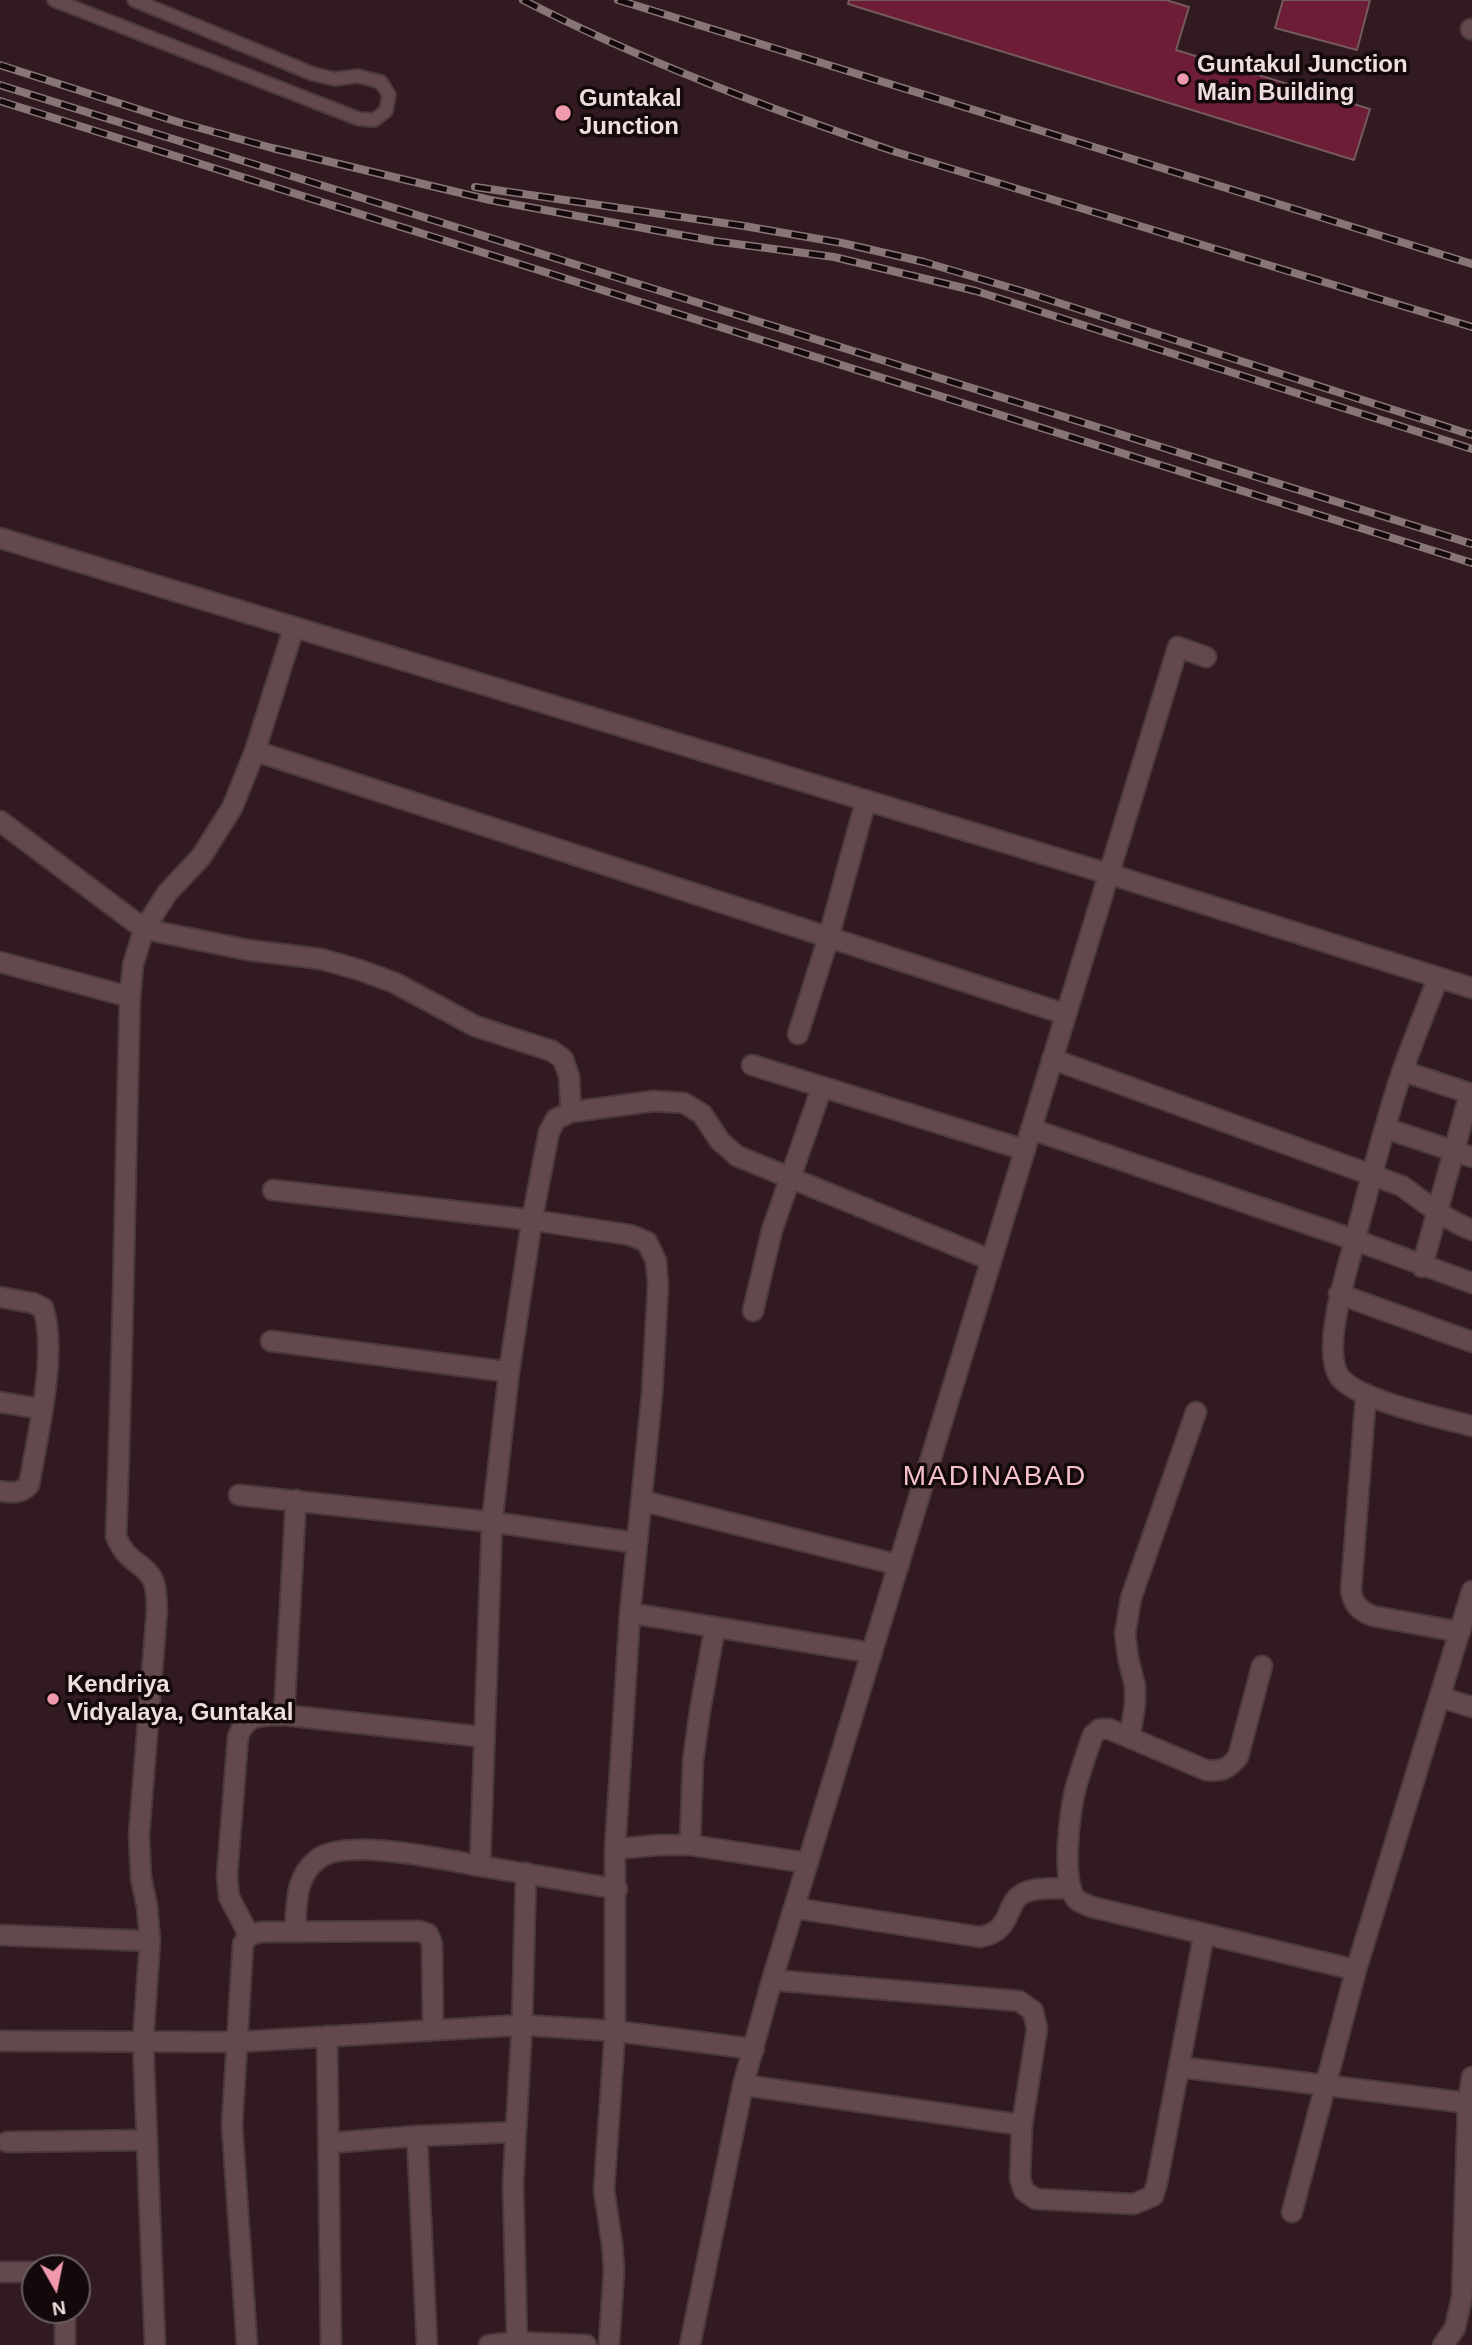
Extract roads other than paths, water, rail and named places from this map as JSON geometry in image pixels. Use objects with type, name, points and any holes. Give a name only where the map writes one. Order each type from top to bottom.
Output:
[{"type":"street","points":[[0,538],[1109,874],[1472,989]]},
{"type":"street","points":[[155,2345],[143,2041],[150,1941],[141,1878],[139,1835],[157,1609],[156,1589],[152,1578],[121,1550],[117,1536],[130,997],[134,965],[144,929],[169,892],[201,857],[232,808],[255,751],[294,627]]},
{"type":"street","points":[[690,2345],[743,2085],[772,1980],[1065,1014],[1178,647],[1206,657]]},
{"type":"street","points":[[255,751],[1065,1014]]},
{"type":"street","points":[[798,1034],[829,936],[866,800]]},
{"type":"street","points":[[0,821],[144,929],[248,950],[321,959],[360,970],[395,983],[475,1026],[552,1051],[563,1059],[569,1076],[571,1112]]},
{"type":"street","points":[[0,962],[130,997]]},
{"type":"street","points":[[1438,978],[1385,1128],[1339,1294],[1332,1353],[1339,1376],[1356,1390],[1472,1426]]},
{"type":"street","points":[[1052,1059],[1402,1186],[1437,1212],[1472,1230]]},
{"type":"street","points":[[752,1065],[1025,1150]]},
{"type":"street","points":[[1403,1071],[1471,1094],[1463,1154],[1437,1212],[1422,1267]]},
{"type":"street","points":[[753,1311],[772,1230],[822,1087]]},
{"type":"street","points":[[480,1866],[492,1522],[509,1372],[532,1220],[549,1132],[556,1119],[571,1112],[654,1101],[684,1103],[702,1114],[720,1141],[737,1156],[991,1260]]},
{"type":"street","points":[[1385,1128],[1463,1154]]},
{"type":"street","points":[[1031,1129],[1472,1283]]},
{"type":"street","points":[[273,1190],[532,1220],[630,1235],[647,1242],[656,1261],[658,1286],[654,1354],[631,1613],[615,1849],[615,2031],[604,2190],[614,2270],[609,2345]]},
{"type":"street","points":[[1339,1294],[1472,1342]]},
{"type":"street","points":[[0,1297],[33,1303],[43,1308],[49,1325],[42,1409],[29,1485],[22,1491],[0,1491]]},
{"type":"street","points":[[271,1341],[509,1372]]},
{"type":"street","points":[[1366,1394],[1352,1599],[1361,1611],[1373,1616],[1460,1632]]},
{"type":"street","points":[[0,1402],[42,1409]]},
{"type":"street","points":[[1130,1737],[1135,1686],[1125,1634],[1131,1598],[1196,1412]]},
{"type":"street","points":[[239,1495],[492,1522],[637,1543]]},
{"type":"street","points":[[284,1715],[296,1500]]},
{"type":"street","points":[[643,1501],[899,1565]]},
{"type":"street","points":[[1292,2212],[1356,1970],[1472,1591]]},
{"type":"street","points":[[631,1613],[872,1653]]},
{"type":"street","points":[[690,1845],[693,1761],[715,1627]]},
{"type":"street","points":[[1262,1666],[1238,1757],[1229,1767],[1219,1772],[1206,1770],[1109,1729],[1100,1730],[1093,1735],[1076,1788],[1069,1823],[1068,1869],[1071,1888],[1077,1900],[1092,1907],[1356,1970]]},
{"type":"street","points":[[1440,1698],[1472,1707]]},
{"type":"street","points":[[250,1935],[229,1897],[227,1877],[238,1737],[242,1726],[248,1720],[260,1716],[284,1715],[484,1737]]},
{"type":"street","points":[[615,1849],[659,1844],[690,1845],[808,1863]]},
{"type":"street","points":[[295,1932],[297,1892],[303,1874],[319,1857],[337,1851],[420,1854],[617,1889]]},
{"type":"street","points":[[517,2342],[513,2183],[522,2025],[526,1872]]},
{"type":"street","points":[[794,1908],[980,1937],[993,1935],[1003,1926],[1018,1896],[1028,1891],[1071,1888]]},
{"type":"street","points":[[247,2345],[232,2126],[243,1944],[250,1935],[261,1932],[419,1931],[428,1934],[432,1944],[433,2029]]},
{"type":"street","points":[[772,1980],[1019,2001],[1032,2011],[1037,2029],[1022,2124],[1020,2178],[1024,2191],[1036,2199],[1134,2204],[1153,2196],[1157,2183],[1204,1934]]},
{"type":"street","points":[[0,1935],[150,1941]]},
{"type":"street","points":[[0,2040],[236,2042],[522,2025],[615,2031],[754,2049]]},
{"type":"street","points":[[327,2036],[331,2345]]},
{"type":"street","points":[[1179,2067],[1470,2102]]},
{"type":"street","points":[[1443,2345],[1455,2328],[1462,2298],[1472,2077]]},
{"type":"street","points":[[743,2085],[1022,2124]]},
{"type":"street","points":[[328,2143],[515,2132]]},
{"type":"street","points":[[417,2136],[427,2345]]},
{"type":"street","points":[[7,2142],[146,2140]]},
{"type":"street","points":[[0,2272],[21,2272]]},
{"type":"street","points":[[65,2324],[65,2345]]},
{"type":"street","points":[[489,2345],[517,2342],[586,2345]]},
{"type":"lane","points":[[54,0],[359,119],[374,120],[386,111],[389,95],[381,82],[358,76],[335,79],[313,74],[134,0]]},
{"type":"railway","points":[[523,0],[707,83],[896,152],[1472,327]]},
{"type":"railway","points":[[618,0],[1472,264]]},
{"type":"railway","points":[[0,65],[178,122],[272,148],[490,200],[714,241],[834,257],[976,291],[1472,449]]},
{"type":"railway","points":[[0,85],[1472,544]]},
{"type":"railway","points":[[0,101],[1472,563]]},
{"type":"railway","points":[[475,187],[744,226],[842,243],[924,262],[1472,435]]},
{"type":"place","name":"Guntakul Junction Main Building","points":[[1183,79]]},
{"type":"place","name":"Guntakal Junction","points":[[563,113]]},
{"type":"place","name":"Kendriya Vidyalaya, Guntakal","points":[[53,1699]]},
{"type":"district","name":"MADINABAD","points":[[995,1477]]}]
